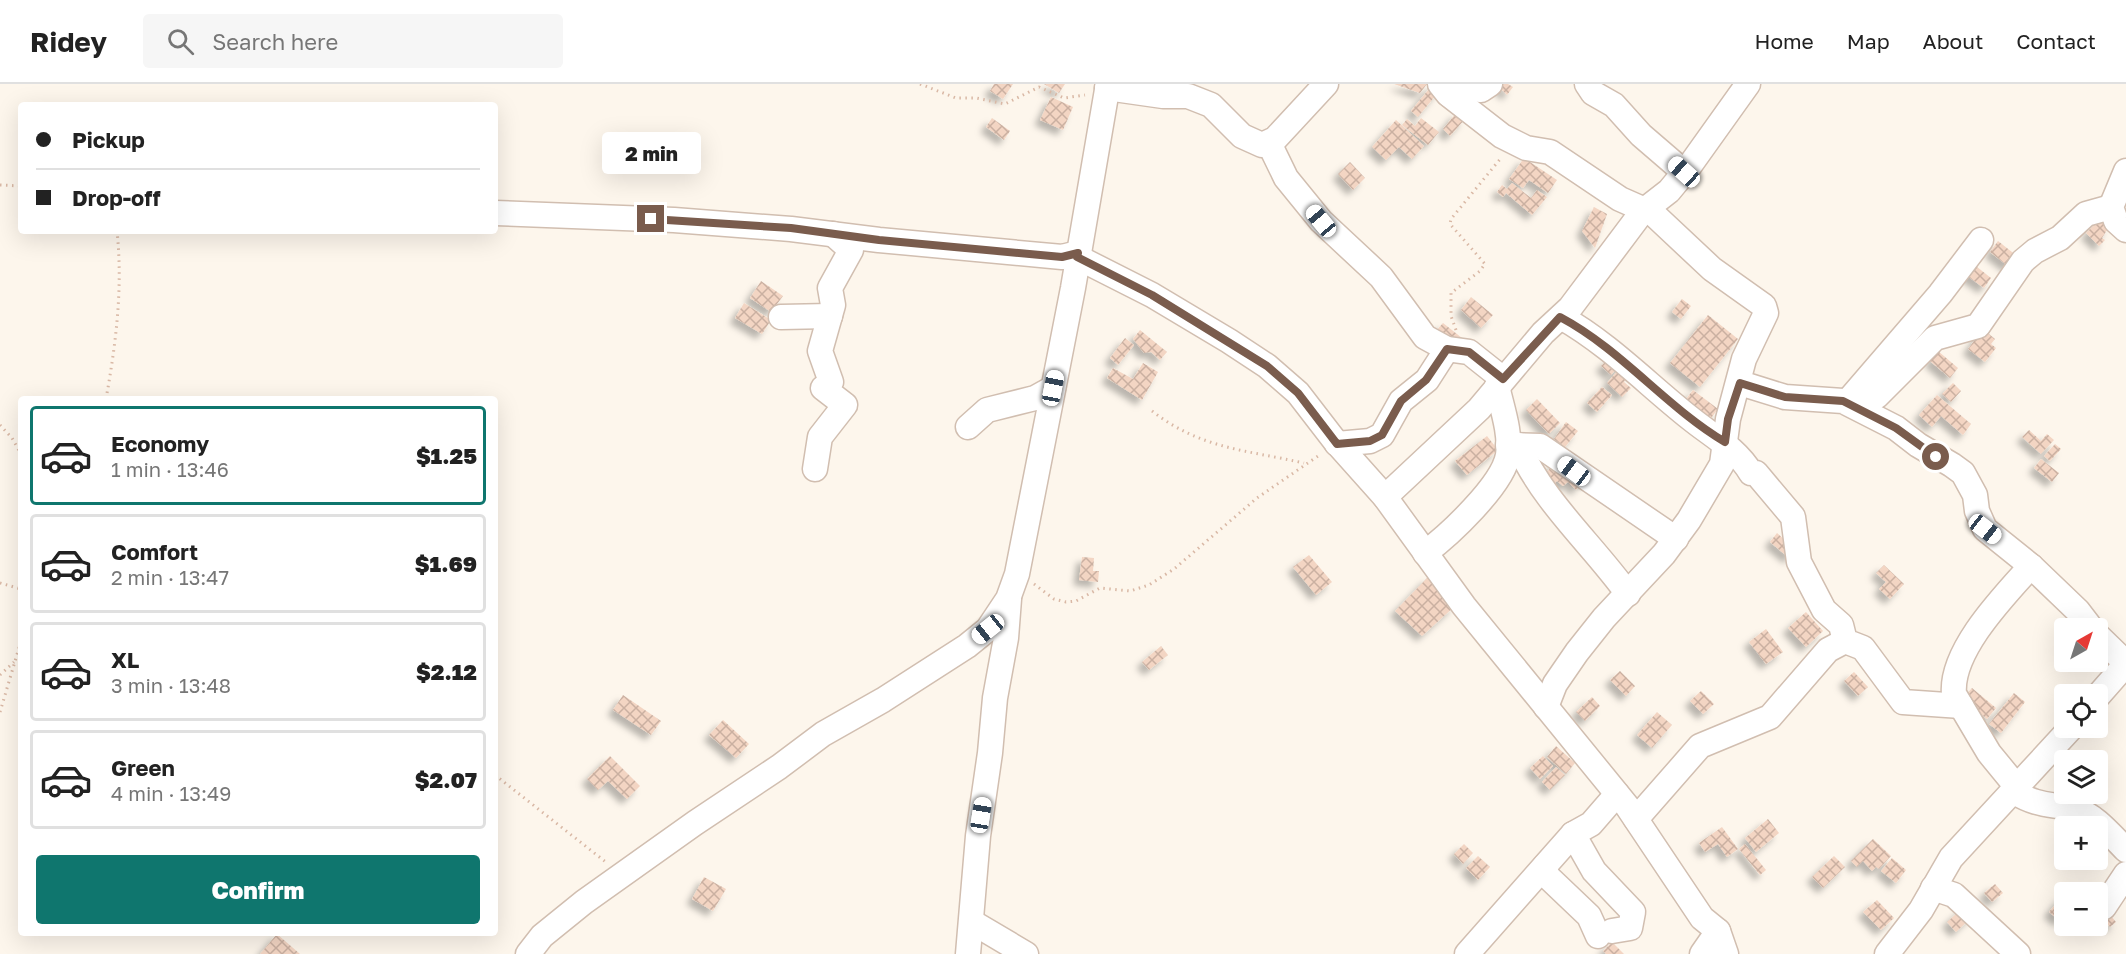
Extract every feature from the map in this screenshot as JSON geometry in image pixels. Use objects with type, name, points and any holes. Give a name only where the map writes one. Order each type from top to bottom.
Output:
[{"type":"street","points":[[968,954],[978,836],[995,698],[1013,584],[1053,388],[1108,86],[1164,96],[1188,96],[1211,105],[1251,142],[1269,143],[1313,101],[1326,84]]},
{"type":"street","points":[[1445,89],[1459,87],[1481,90],[1490,84]]},
{"type":"street","points":[[1587,84],[1593,93],[1614,105],[1641,135],[1684,172]]},
{"type":"street","points":[[1385,497],[1472,416],[1560,317],[1646,209],[1660,200],[1684,172],[1748,84]]},
{"type":"street","points":[[1445,89],[1514,143],[1550,152],[1620,199],[1646,209],[1712,269],[1764,306],[1766,313],[1744,359],[1740,383],[1728,419],[1722,464],[1676,539],[1577,652],[1555,684],[1546,707]]},
{"type":"street","points":[[1269,143],[1286,178],[1321,221],[1381,277],[1425,337],[1458,351],[1500,383],[1513,445],[1549,500],[1601,557],[1628,594]]},
{"type":"street","points":[[2126,171],[2116,202],[2116,221],[2126,230]]},
{"type":"street","points":[[1854,405],[1877,396],[1935,338],[1978,326],[2023,261],[2035,251],[2060,238],[2086,214],[2116,202]]},
{"type":"street","points":[[498,213],[674,219],[1062,257],[1078,255],[1152,295],[1267,366],[1298,393],[1337,444],[1385,497],[1464,606],[1617,794],[1702,918],[1718,931],[1726,954]]},
{"type":"street","points":[[815,468],[820,437],[844,405],[823,388],[831,382],[820,351],[833,305],[830,288],[851,250],[833,234]]},
{"type":"street","points":[[1854,405],[1980,240]]},
{"type":"street","points":[[781,317],[830,316]]},
{"type":"street","points":[[1560,317],[1607,347],[1691,419],[1725,442],[1751,473],[1756,473],[1793,517],[1799,562],[1824,610],[1842,625],[1845,641]]},
{"type":"street","points":[[1337,444],[1370,441],[1382,435],[1401,401],[1458,351]]},
{"type":"street","points":[[1740,383],[1785,397],[1854,405],[1896,428],[1963,473],[1975,495],[1977,511],[1985,529],[2031,566],[2083,618]]},
{"type":"street","points":[[968,428],[987,410],[1035,398],[1053,388]]},
{"type":"street","points":[[1513,445],[1540,446],[1676,539]]},
{"type":"street","points":[[1425,553],[1443,539],[1477,503],[1502,471],[1513,445]]},
{"type":"street","points":[[2031,566],[1988,618],[1965,652],[1953,682],[1954,694],[1989,753],[2014,789],[2033,803],[2075,810],[2089,816],[2126,850]]},
{"type":"street","points":[[528,954],[543,936],[623,874],[823,734],[883,700],[968,646],[988,629],[1013,584]]},
{"type":"street","points":[[1636,819],[1700,746],[1770,717],[1828,650],[1845,641],[1863,648],[1903,702],[1961,706]]},
{"type":"street","points":[[2108,646],[2126,664],[2108,685]]},
{"type":"street","points":[[1887,954],[1921,910],[1950,858],[2062,738]]},
{"type":"street","points":[[1467,954],[1573,834],[1591,824],[1617,794]]},
{"type":"street","points":[[1545,866],[1548,876],[1605,934],[1630,928],[1633,912],[1594,871],[1573,834]]},
{"type":"street","points":[[2108,902],[2126,874]]},
{"type":"street","points":[[1933,888],[1954,895],[2018,954]]},
{"type":"street","points":[[972,922],[1026,954]]},
{"type":"street","points":[[1702,954],[1718,931]]},
{"type":"path","points":[[920,84],[956,98],[976,98],[1005,104],[1039,87],[1064,98],[1086,95],[1108,86]]},
{"type":"path","points":[[1458,351],[1451,316],[1450,293],[1480,271],[1485,264],[1457,236],[1450,224],[1450,219],[1514,143]]},
{"type":"path","points":[[0,185],[18,186]]},
{"type":"path","points":[[107,396],[116,345],[121,268],[117,234]]},
{"type":"path","points":[[1152,411],[1171,425],[1212,445],[1305,464]]},
{"type":"path","points":[[0,425],[18,449]]},
{"type":"path","points":[[1013,584],[1066,602],[1076,601],[1100,588],[1130,591],[1140,589],[1162,579],[1257,498],[1337,444]]},
{"type":"path","points":[[0,583],[18,588]]},
{"type":"path","points":[[0,712],[18,651]]},
{"type":"path","points":[[0,675],[15,661]]},
{"type":"path","points":[[498,777],[577,841],[623,874]]},
{"type":"building","points":[[994,84],[1013,84],[1003,99],[990,91]]},
{"type":"building","points":[[1044,84],[1065,84],[1059,93]]},
{"type":"building","points":[[1394,84],[1427,84],[1420,93]]},
{"type":"building","points":[[1433,84],[1440,90],[1418,117],[1411,111]]},
{"type":"building","points":[[1496,84],[1508,84],[1513,87],[1507,95]]},
{"type":"building","points":[[1051,97],[1073,107],[1063,130],[1040,120]]},
{"type":"building","points":[[1457,112],[1465,119],[1450,136],[1443,129]]},
{"type":"building","points":[[992,118],[1010,131],[1004,140],[986,127]]},
{"type":"building","points":[[1421,118],[1439,132],[1428,145],[1402,125],[1407,119],[1415,126]]},
{"type":"building","points":[[1396,120],[1424,146],[1412,159],[1399,147],[1386,160],[1372,147]]},
{"type":"building","points":[[1524,158],[1557,180],[1548,193],[1529,180],[1523,188],[1509,179]]},
{"type":"building","points":[[1350,162],[1365,178],[1353,190],[1338,174]]},
{"type":"building","points":[[1512,183],[1531,198],[1537,190],[1547,197],[1532,215],[1506,193],[1503,197],[1497,192],[1502,185],[1507,189]]},
{"type":"building","points":[[1594,207],[1607,214],[1595,248],[1582,231]]},
{"type":"building","points":[[2100,219],[2109,227],[2102,238],[2105,240],[2099,246],[2086,233]]},
{"type":"building","points":[[1998,241],[2017,256],[2009,267],[1990,252]]},
{"type":"building","points":[[1972,263],[1991,278],[1984,288],[1963,273]]},
{"type":"building","points":[[761,281],[783,296],[771,312],[750,298]]},
{"type":"building","points":[[1471,297],[1493,315],[1481,328],[1461,310]]},
{"type":"building","points":[[1682,299],[1691,306],[1681,319],[1672,312]]},
{"type":"building","points":[[744,303],[771,320],[762,334],[735,318]]},
{"type":"building","points":[[1708,315],[1738,339],[1700,387],[1670,363]]},
{"type":"building","points":[[1443,323],[1462,338],[1454,347],[1435,332]]},
{"type":"building","points":[[1983,329],[1995,339],[1991,344],[1996,348],[1985,362],[1968,349]]},
{"type":"building","points":[[1140,330],[1167,352],[1160,360],[1151,352],[1144,353],[1133,339]]},
{"type":"building","points":[[1125,338],[1134,345],[1118,365],[1110,358]]},
{"type":"building","points":[[1938,351],[1958,368],[1950,378],[1930,361]]},
{"type":"building","points":[[1608,359],[1624,360],[1611,375],[1601,366]]},
{"type":"building","points":[[1625,362],[1627,377],[1624,382],[1631,388],[1622,397],[1607,383]]},
{"type":"building","points":[[1143,363],[1158,372],[1142,400],[1107,378],[1113,368],[1133,379]]},
{"type":"building","points":[[1953,383],[1961,391],[1951,402],[1942,394]]},
{"type":"building","points":[[1602,387],[1612,395],[1597,412],[1587,403]]},
{"type":"building","points":[[1693,390],[1718,409],[1708,422],[1683,403]]},
{"type":"building","points":[[1937,395],[1971,424],[1963,435],[1941,416],[1932,427],[1919,415]]},
{"type":"building","points":[[1537,399],[1560,423],[1549,434],[1526,410]]},
{"type":"building","points":[[1566,422],[1578,431],[1565,447],[1554,439]]},
{"type":"building","points":[[2029,430],[2041,441],[2047,434],[2054,440],[2041,454],[2022,437]]},
{"type":"building","points":[[1487,436],[1498,450],[1467,475],[1455,461]]},
{"type":"building","points":[[2055,444],[2061,449],[2050,461],[2044,456]]},
{"type":"building","points":[[1562,455],[1587,478],[1576,490],[1568,482],[1563,486],[1557,481],[1554,484],[1544,475]]},
{"type":"building","points":[[2041,459],[2059,473],[2052,482],[2034,468]]},
{"type":"building","points":[[1777,533],[1796,550],[1789,558],[1770,542]]},
{"type":"building","points":[[1309,555],[1332,582],[1316,595],[1293,567]]},
{"type":"building","points":[[1082,557],[1094,558],[1093,571],[1099,571],[1098,582],[1079,580]]},
{"type":"building","points":[[1884,565],[1904,584],[1890,599],[1879,589],[1886,582],[1876,573]]},
{"type":"building","points":[[1428,577],[1455,606],[1422,636],[1395,611]]},
{"type":"building","points":[[1806,612],[1823,631],[1806,647],[1788,628]]},
{"type":"building","points":[[1766,629],[1783,652],[1766,664],[1749,642]]},
{"type":"building","points":[[1161,646],[1168,655],[1149,670],[1142,662]]},
{"type":"building","points":[[1620,671],[1635,686],[1626,696],[1610,680]]},
{"type":"building","points":[[1854,672],[1868,687],[1858,696],[1844,681]]},
{"type":"building","points":[[1972,688],[1996,708],[1987,719],[1962,699]]},
{"type":"building","points":[[1701,691],[1714,704],[1703,714],[1690,701]]},
{"type":"building","points":[[2014,693],[2025,702],[2001,733],[1989,724]]},
{"type":"building","points":[[623,695],[661,721],[651,735],[613,710]]},
{"type":"building","points":[[1592,697],[1600,706],[1585,721],[1576,712]]},
{"type":"building","points":[[1657,712],[1672,725],[1652,748],[1637,735]]},
{"type":"building","points":[[723,720],[749,744],[736,758],[709,735]]},
{"type":"building","points":[[1556,746],[1575,763],[1566,774],[1547,757]]},
{"type":"building","points":[[610,756],[640,786],[627,799],[608,781],[598,790],[587,779]]},
{"type":"building","points":[[1543,756],[1553,766],[1540,779],[1530,768]]},
{"type":"building","points":[[1556,767],[1565,775],[1550,790],[1542,782]]},
{"type":"building","points":[[1768,819],[1779,833],[1756,852],[1745,838]]},
{"type":"building","points":[[1722,827],[1738,849],[1727,857],[1718,844],[1705,852],[1699,843]]},
{"type":"building","points":[[1873,839],[1891,856],[1879,869],[1876,867],[1872,871],[1863,861],[1857,867],[1851,861]]},
{"type":"building","points":[[1464,844],[1473,853],[1463,864],[1454,854]]},
{"type":"building","points":[[1745,844],[1766,870],[1760,875],[1739,849]]},
{"type":"building","points":[[1478,856],[1490,867],[1478,880],[1466,868]]},
{"type":"building","points":[[1834,856],[1845,867],[1823,888],[1812,877]]},
{"type":"building","points":[[1892,858],[1906,870],[1896,883],[1881,871]]},
{"type":"building","points":[[704,877],[726,889],[713,911],[692,899]]},
{"type":"building","points":[[1995,884],[2003,893],[1992,902],[1984,893]]},
{"type":"building","points":[[1877,900],[1894,918],[1881,930],[1863,912]]},
{"type":"building","points":[[1965,906],[1974,915],[1956,932],[1947,922]]},
{"type":"building","points":[[2054,906],[2054,916],[2049,912]]},
{"type":"building","points":[[2108,912],[2116,922],[2110,927],[2108,925]]},
{"type":"building","points":[[275,936],[279,936],[300,954],[260,954]]},
{"type":"building","points":[[1612,942],[1624,954],[1606,954],[1603,951]]},
{"type":"route","points":[[651,219],[791,228],[879,240],[1062,257],[1078,253],[1077,257],[1152,295],[1267,366],[1298,393],[1337,444],[1370,441],[1382,435],[1401,401],[1426,380],[1447,349],[1469,352],[1503,379],[1560,317],[1599,342],[1691,419],[1725,442],[1728,419],[1740,383],[1785,397],[1843,401],[1896,428],[1936,457]]}]
